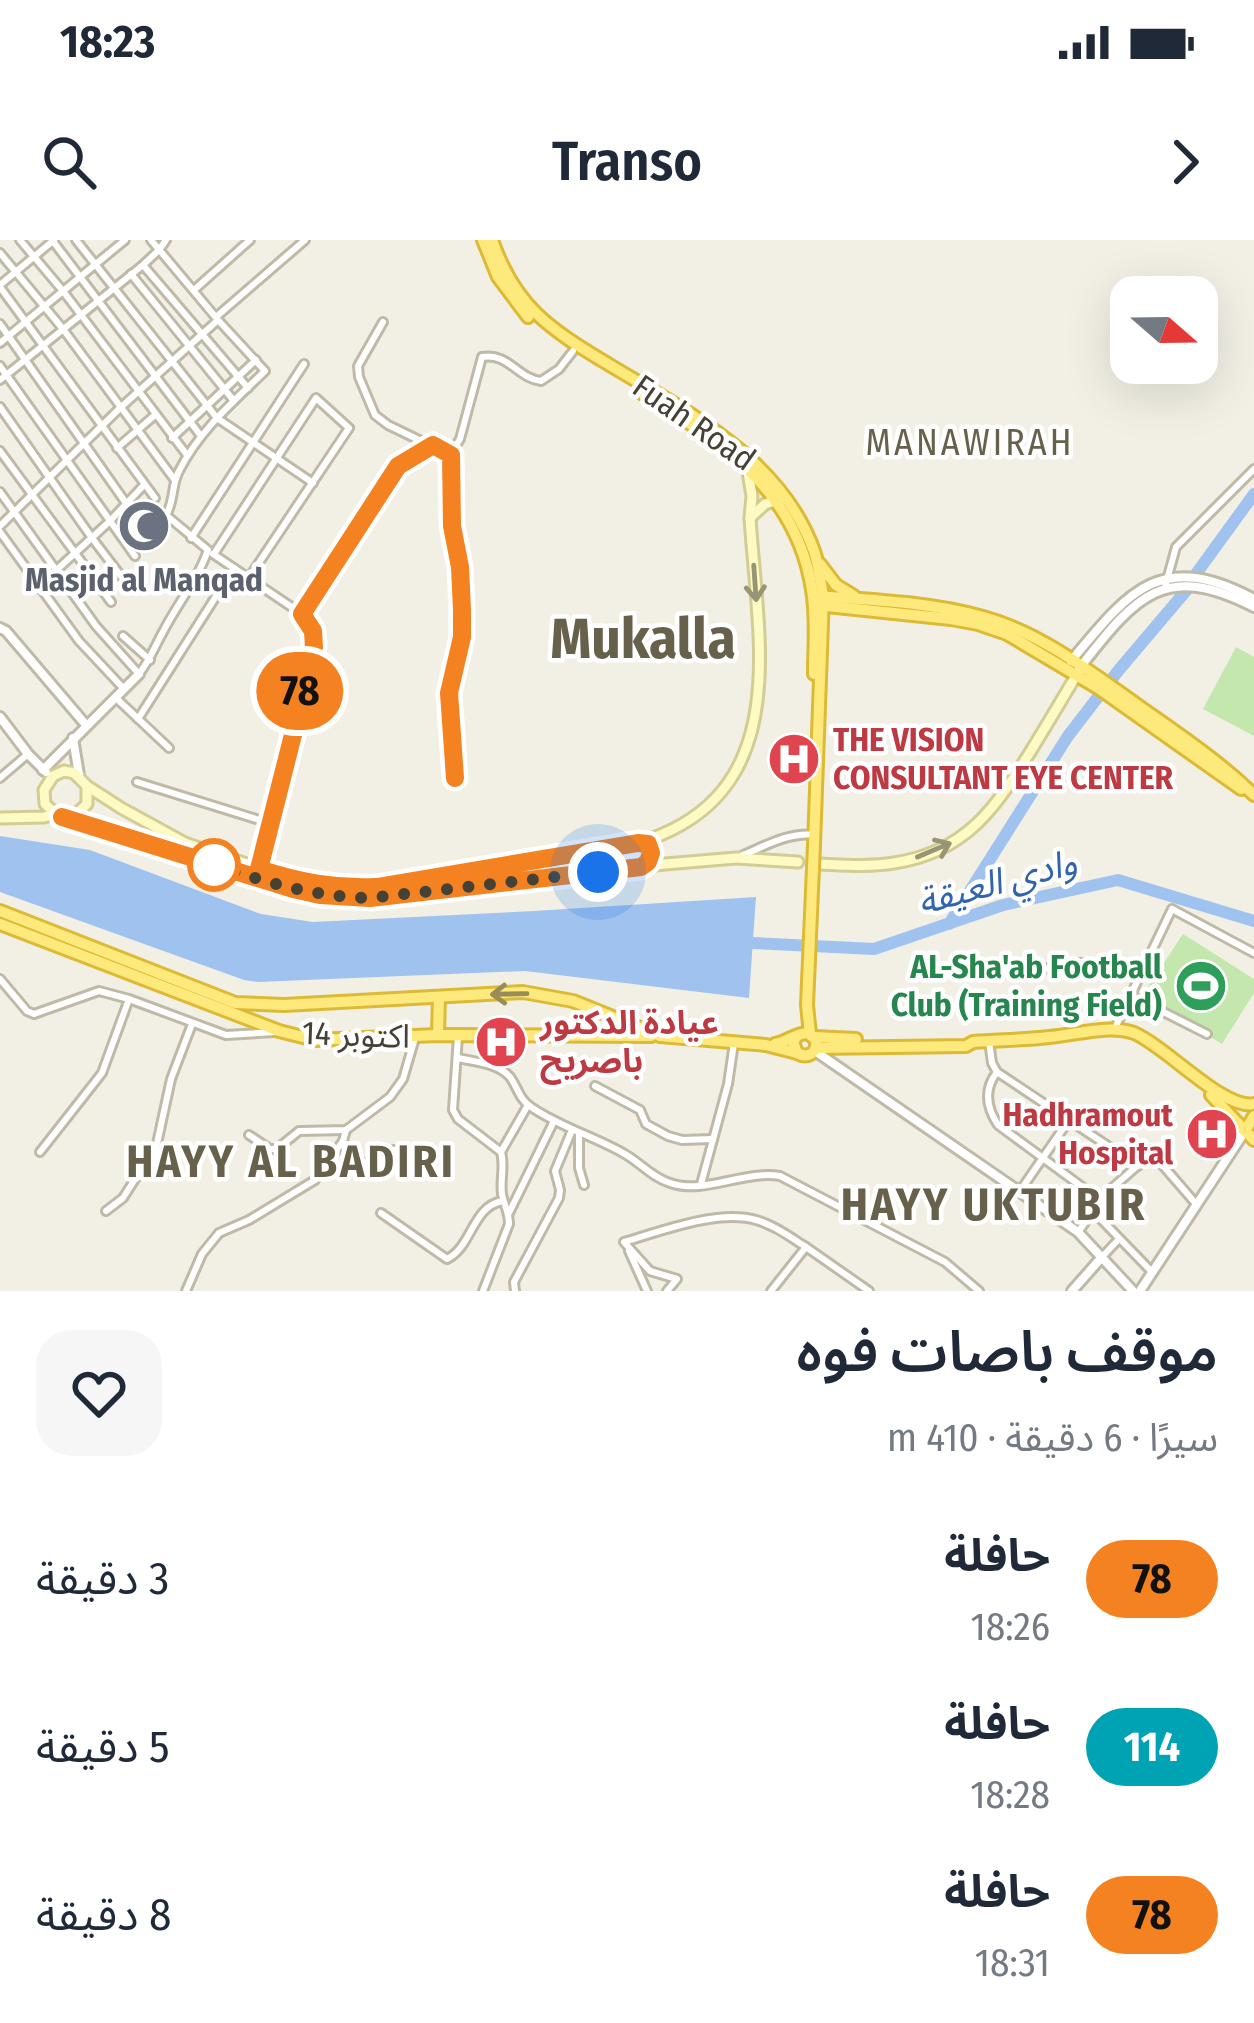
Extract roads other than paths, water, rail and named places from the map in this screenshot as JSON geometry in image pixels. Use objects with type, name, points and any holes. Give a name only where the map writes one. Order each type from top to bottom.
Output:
[{"type":"highway","name":"Fuah Road","points":[[490,247],[507,292],[527,316],[573,351],[716,439],[799,520],[815,556],[823,637],[814,838]]},
{"type":"highway","name":"Fuah Road","points":[[490,247],[516,290],[544,323],[719,433],[751,459],[780,499],[818,600],[814,838]]},
{"type":"highway","points":[[815,556],[836,585],[860,604]]},
{"type":"highway","points":[[818,600],[978,624],[1007,634],[1074,667],[1254,796]]},
{"type":"highway","points":[[823,637],[836,614],[860,604]]},
{"type":"highway","points":[[809,1040],[814,838]]},
{"type":"highway","points":[[0,911],[236,1003],[284,1005],[523,992],[573,1001],[660,1036],[766,1045],[809,1040],[966,1046],[1131,1032],[1225,1097],[1245,1106],[1254,1104]]},
{"type":"highway","name":"14 اكتوبر","points":[[0,925],[279,1031],[315,1040],[660,1036]]},
{"type":"highway","points":[[438,1036],[439,997]]},
{"type":"highway","points":[[279,1031],[284,1005]]},
{"type":"highway","points":[[1111,1031],[1139,1044],[1203,1088],[1250,1136]]},
{"type":"highway","points":[[766,1045],[797,1053],[794,1042],[809,1040]]},
{"type":"highway","points":[[1250,1136],[1254,1115]]},
{"type":"main road","points":[[747,466],[762,672],[758,710],[748,748],[725,787],[695,816],[664,835],[377,887],[322,886],[170,837],[87,786],[79,775],[48,773],[44,797],[58,815],[293,889],[346,898],[736,858],[798,862]]},
{"type":"main road","points":[[750,518],[765,504],[780,499]]},
{"type":"main road","points":[[820,864],[866,866],[910,860],[969,832],[1000,801],[1074,667]]},
{"type":"main road","points":[[0,818],[74,816],[89,798],[87,786]]},
{"type":"main road","points":[[664,835],[655,850],[657,859],[665,864]]},
{"type":"main road","points":[[638,843],[648,844],[651,853],[641,867]]},
{"type":"street","points":[[20,240],[187,455]]},
{"type":"street","points":[[154,498],[0,286],[53,240],[201,436]]},
{"type":"street","points":[[76,240],[217,418],[313,482]]},
{"type":"street","points":[[0,343],[125,240]]},
{"type":"street","points":[[151,240],[266,370],[187,455],[174,479],[174,502],[166,515],[191,538],[302,614],[313,631],[308,677],[296,698],[296,723],[259,869]]},
{"type":"street","points":[[3,377],[142,265],[166,240]]},
{"type":"street","points":[[194,290],[250,240]]},
{"type":"street","points":[[124,688],[79,640],[0,529],[120,408],[305,240]]},
{"type":"street","points":[[0,253],[174,479]]},
{"type":"street","points":[[142,265],[248,388]]},
{"type":"street","points":[[131,274],[233,401]]},
{"type":"street","points":[[383,322],[358,367],[375,415],[451,455]]},
{"type":"street","points":[[0,324],[133,514]]},
{"type":"street","points":[[455,778],[449,693],[462,637],[462,610],[452,526],[451,455],[460,439],[482,357],[493,355],[510,362],[527,379],[541,381],[573,351]]},
{"type":"street","points":[[172,438],[256,360]]},
{"type":"street","points":[[191,538],[304,364]]},
{"type":"street","points":[[0,366],[3,377],[68,459],[135,556]]},
{"type":"street","points":[[0,717],[48,773],[73,738],[150,660],[211,552],[316,398],[350,428],[248,579]]},
{"type":"street","points":[[0,407],[124,580]]},
{"type":"street","points":[[117,448],[156,415]]},
{"type":"street","points":[[302,614],[398,466],[433,445]]},
{"type":"street","points":[[0,451],[111,602]]},
{"type":"street","points":[[1166,582],[1176,547],[1254,469]]},
{"type":"street","points":[[38,587],[144,485]]},
{"type":"street","points":[[0,492],[96,626],[139,674]]},
{"type":"street","points":[[138,719],[234,568]]},
{"type":"street","points":[[1074,667],[1128,598],[1144,585],[1166,582],[1254,603]]},
{"type":"street","points":[[0,628],[86,725]]},
{"type":"street","points":[[124,636],[150,660]]},
{"type":"street","points":[[116,697],[169,748]]},
{"type":"street","points":[[73,738],[79,775]]},
{"type":"street","points":[[0,778],[28,754]]},
{"type":"street","points":[[137,782],[269,824]]},
{"type":"street","points":[[736,858],[792,835],[814,838]]},
{"type":"street","points":[[1111,1031],[1172,909],[1254,953]]},
{"type":"street","points":[[1030,971],[1080,963],[1145,968]]},
{"type":"street","points":[[0,979],[34,1014],[99,991],[237,1036],[279,1031]]},
{"type":"street","points":[[1132,996],[1208,1034]]},
{"type":"street","points":[[40,1152],[101,1072],[129,999]]},
{"type":"street","points":[[106,1211],[123,1198],[144,1166],[153,1162],[171,1079],[192,1024]]},
{"type":"street","points":[[458,1036],[453,1111],[500,1151],[502,1202],[509,1213]]},
{"type":"street","points":[[249,1135],[277,1149],[298,1131],[346,1130],[401,1083],[415,1038]]},
{"type":"street","points":[[809,1040],[1078,1232],[1136,1291],[1250,1136]]},
{"type":"street","points":[[988,1041],[998,1072],[1138,1166]]},
{"type":"street","points":[[701,1184],[734,1043]]},
{"type":"street","points":[[458,1058],[506,1073],[528,1106],[626,1154],[674,1185],[780,1176],[945,1262],[979,1291]]},
{"type":"street","points":[[998,1072],[988,1089],[988,1104],[998,1125],[1100,1200]]},
{"type":"street","points":[[595,1086],[640,1110],[646,1124],[668,1136],[713,1139]]},
{"type":"street","points":[[500,1151],[528,1106]]},
{"type":"street","points":[[1019,1192],[1069,1120]]},
{"type":"street","points":[[483,1291],[509,1213],[554,1121]]},
{"type":"street","points":[[186,1291],[202,1254],[219,1233],[315,1180],[346,1130]]},
{"type":"street","points":[[575,1132],[584,1185]]},
{"type":"street","points":[[515,1291],[514,1282],[560,1198],[555,1171],[575,1132]]},
{"type":"street","points":[[343,1141],[346,1154],[375,1169],[394,1150]]},
{"type":"street","points":[[1078,1232],[1100,1200],[1152,1153],[1197,1205]]},
{"type":"street","points":[[381,1213],[447,1259],[456,1256],[483,1211],[502,1202]]},
{"type":"street","points":[[1093,1211],[1152,1272]]},
{"type":"street","points":[[624,1242],[710,1219],[746,1218],[771,1226],[869,1291]]},
{"type":"street","points":[[1072,1291],[1119,1239]]},
{"type":"street","points":[[624,1242],[647,1291]]},
{"type":"street","points":[[624,1242],[650,1270],[676,1279],[667,1291]]},
{"type":"street","points":[[771,1291],[806,1247]]},
{"type":"water","points":[[0,836],[90,850],[261,914],[313,922],[756,897],[749,998],[525,971],[244,980],[0,892]]},
{"type":"waterway","points":[[949,924],[1068,736],[1190,586],[1254,494]]},
{"type":"waterway","name":"وادي العيقة","points":[[752,943],[874,949],[1003,905],[1118,880],[1254,921]]},
{"type":"place","name":"Masjid al Manqad","points":[[144,526]]},
{"type":"place","name":"THE VISION CONSULTANT EYE CENTER","points":[[794,759]]},
{"type":"place","name":"AL-Sha'ab Football Club (Training Field)","points":[[1201,986]]},
{"type":"place","name":"عيادة الدكتور باصريح","points":[[501,1042]]},
{"type":"place","name":"Hadhramout Hospital","points":[[1212,1134]]},
{"type":"district","name":"MANAWIRAH","points":[[970,443]]},
{"type":"district","name":"Mukalla","points":[[643,639]]},
{"type":"district","name":"HAYY AL BADIRI","points":[[291,1162]]},
{"type":"district","name":"HAYY UKTUBIR","points":[[994,1205]]}]
